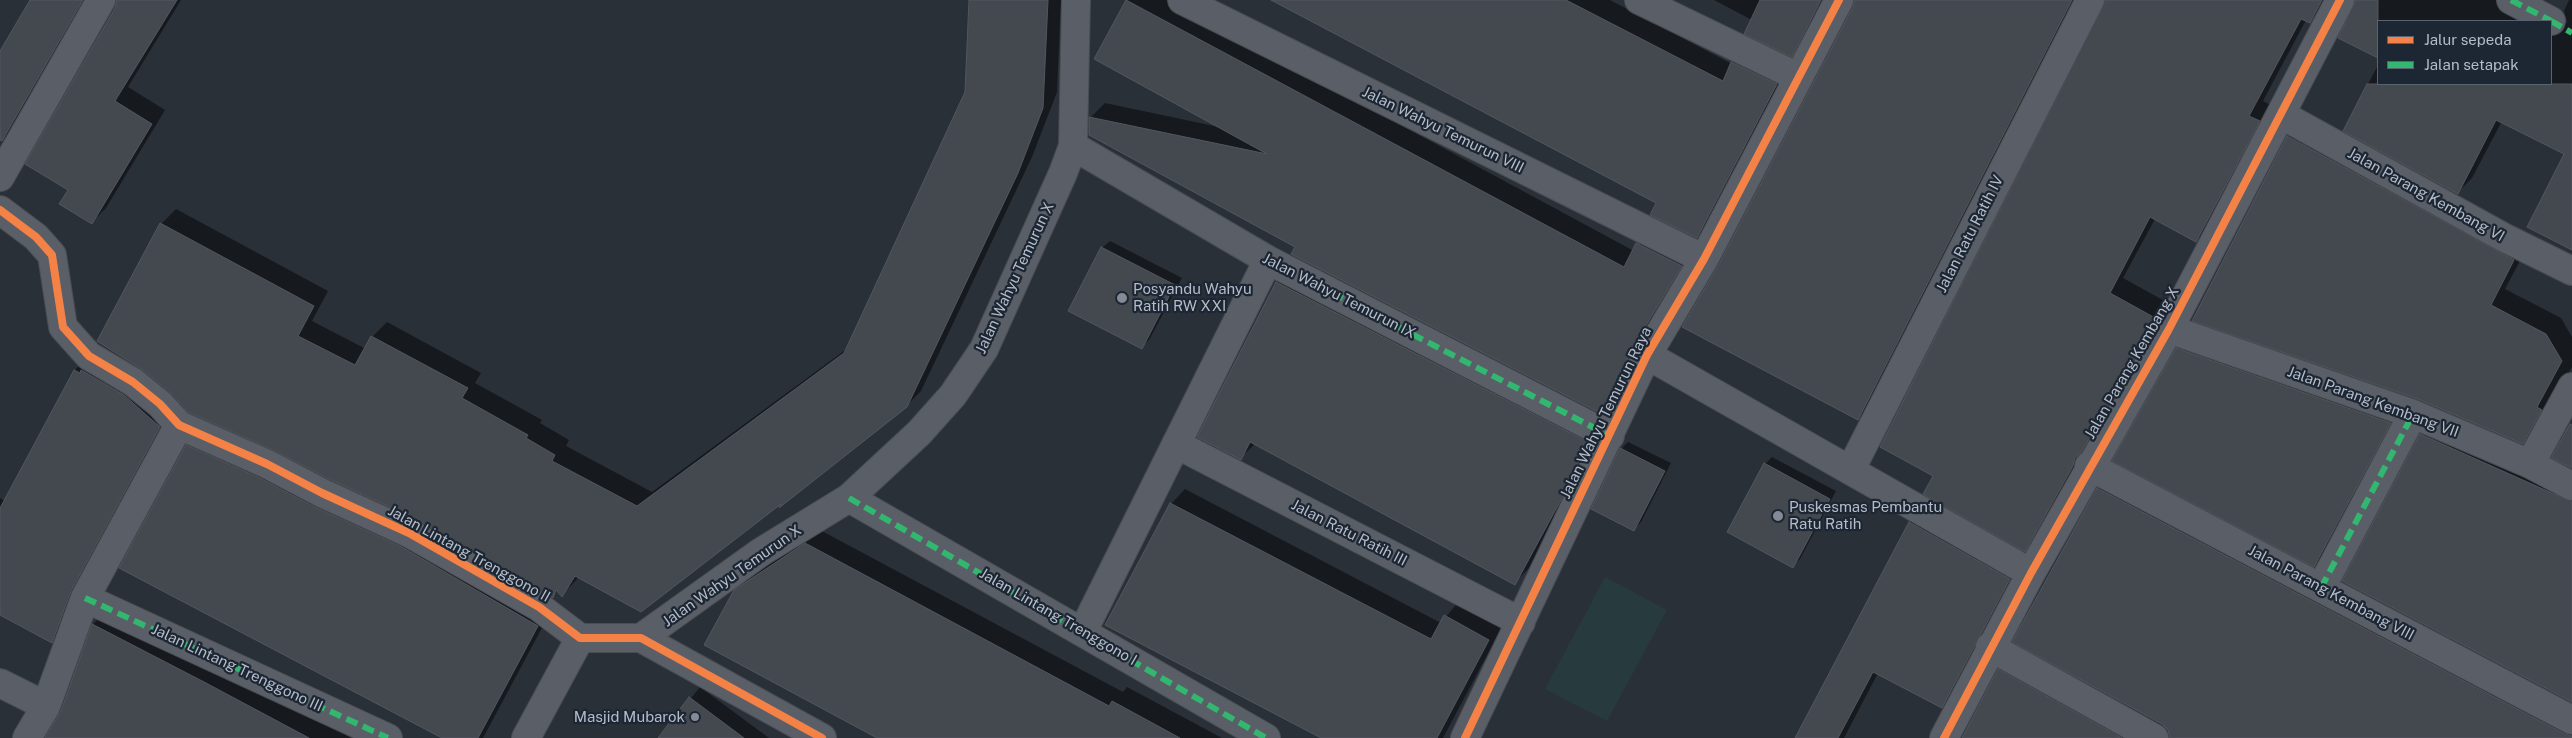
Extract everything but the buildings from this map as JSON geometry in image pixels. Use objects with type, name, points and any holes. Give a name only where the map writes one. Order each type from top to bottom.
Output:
[{"type":"street","points":[[0,177],[101,0]]},
{"type":"street","name":"Jalan Wahyu Temurun X","points":[[641,638],[761,552],[849,498],[919,433],[953,395],[984,349],[1063,173],[1073,146],[1076,0]]},
{"type":"street","name":"Jalan Wahyu Temurun VIII","points":[[1182,0],[1704,259]]},
{"type":"street","points":[[1639,0],[1798,77]]},
{"type":"street","name":"Jalan Wahyu Temurun Raya","points":[[1464,738],[1610,436],[1647,355],[1704,259],[1838,0]]},
{"type":"street","name":"Jalan Ratu Ratih IV","points":[[1851,469],[2090,0]]},
{"type":"street","name":"Jalan Parang Kembang X","points":[[1944,738],[2030,572],[2169,329],[2282,115],[2340,0]]},
{"type":"street","points":[[2511,0],[2549,20]]},
{"type":"street","points":[[2552,22],[2572,33]]},
{"type":"street","name":"Jalan Parang Kembang VI","points":[[2282,115],[2503,237],[2572,271]]},
{"type":"street","name":"Jalan Wahyu Temurun IX","points":[[1073,146],[1268,260],[1610,436]]},
{"type":"street","points":[[0,210],[36,237],[52,255],[62,327],[89,356],[133,382],[160,404],[179,425],[85,598],[46,706],[27,738]]},
{"type":"street","points":[[1083,631],[1268,260]]},
{"type":"street","name":"Jalan Parang Kembang VII","points":[[2169,329],[2413,414],[2530,464],[2572,486]]},
{"type":"street","points":[[1647,355],[2030,572]]},
{"type":"street","points":[[2530,464],[2572,387]]},
{"type":"street","points":[[2321,588],[2413,414]]},
{"type":"street","name":"Jalan Lintang Trenggono II","points":[[179,425],[267,464],[322,493],[409,533],[539,606],[580,638]]},
{"type":"street","name":"Jalan Ratu Ratih III","points":[[1176,444],[1521,622]]},
{"type":"street","name":"Jalan Parang Kembang VIII","points":[[2090,466],[2572,720]]},
{"type":"street","name":"Jalan Lintang Trenggono I","points":[[849,498],[1266,738]]},
{"type":"street","name":"Jalan Lintang Trenggono III","points":[[85,598],[388,738]]},
{"type":"street","points":[[526,738],[580,638],[641,638],[806,734]]},
{"type":"street","points":[[1990,647],[2154,738]]},
{"type":"street","points":[[3,685],[46,706]]},
{"type":"green space","points":[[1605,577],[1667,610],[1607,721],[1545,689]]},
{"type":"marked path","points":[[2511,0],[2549,20]]},
{"type":"marked path","points":[[2552,22],[2572,33]]},
{"type":"marked path","points":[[1268,260],[1610,436]]},
{"type":"marked path","points":[[2321,588],[2413,414]]},
{"type":"marked path","points":[[849,498],[1266,738]]},
{"type":"marked path","points":[[85,598],[388,738]]},
{"type":"cycle path","points":[[1465,738],[1647,355],[1704,259],[1839,0]]},
{"type":"cycle path","points":[[1944,738],[2031,573],[2169,329],[2340,0]]},
{"type":"cycle path","points":[[0,210],[36,237],[52,255],[63,327],[89,356],[133,382],[160,404],[179,425],[267,464],[322,493],[409,533],[539,607],[580,638],[641,638],[822,738]]},
{"type":"place","name":"Posyandu Wahyu Ratih RW XXI","points":[[1122,298]]},
{"type":"place","name":"Puskesmas Pembantu Ratu Ratih","points":[[1778,516]]},
{"type":"place","name":"Masjid Mubarok","points":[[695,717]]}]
